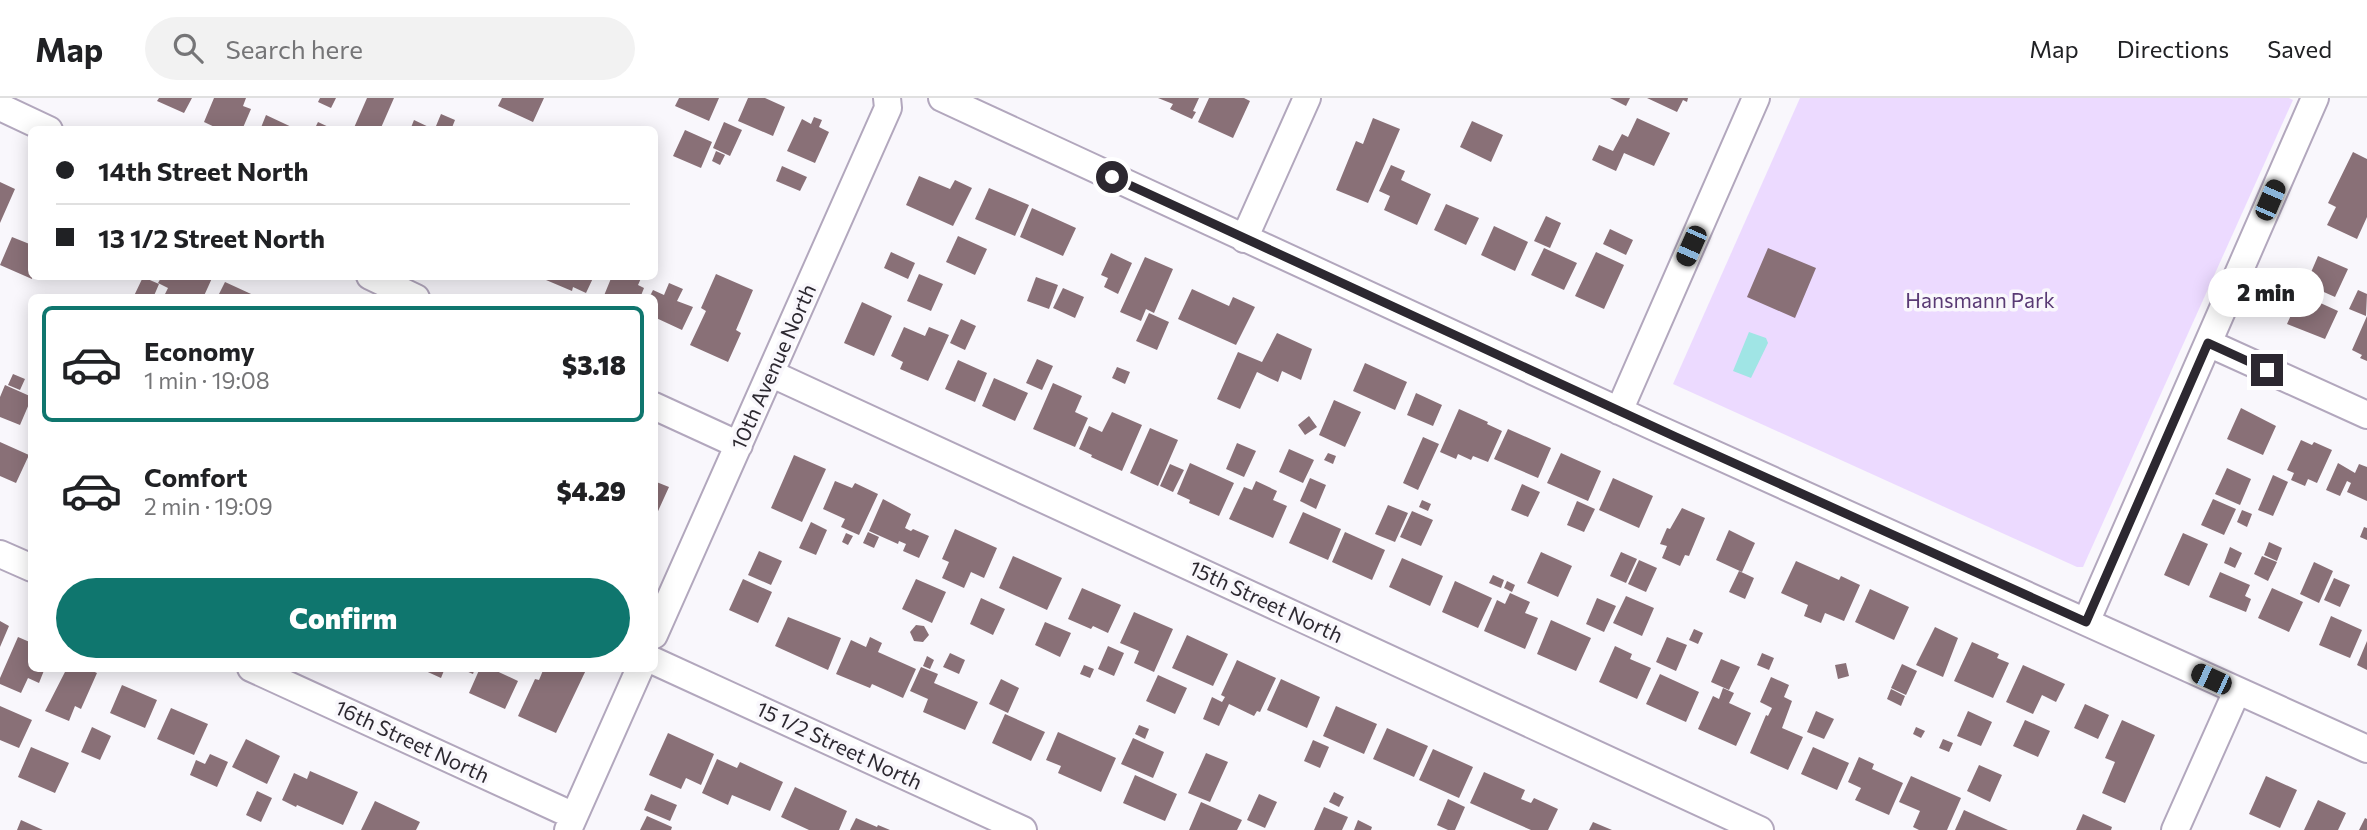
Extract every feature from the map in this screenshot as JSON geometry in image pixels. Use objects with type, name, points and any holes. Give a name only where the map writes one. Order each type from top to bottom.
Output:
[{"type":"street","name":"10th Avenue North","points":[[658,626],[888,108],[887,98]]},
{"type":"street","points":[[942,98],[1619,411],[2367,749]]},
{"type":"street","points":[[1244,239],[1307,98]]},
{"type":"street","points":[[1619,411],[1756,98]]},
{"type":"street","points":[[2086,622],[2315,98]]},
{"type":"street","points":[[0,107],[40,126]]},
{"type":"street","points":[[378,280],[408,294]]},
{"type":"street","points":[[2208,343],[2367,415]]},
{"type":"street","name":"15th Street North","points":[[772,374],[1760,830]]},
{"type":"street","points":[[658,408],[739,445]]},
{"type":"street","points":[[0,554],[28,566]]},
{"type":"street","name":"15 1/2 Street North","points":[[658,663],[1023,830]]},
{"type":"street","name":"16th Street North","points":[[259,672],[571,823]]},
{"type":"street","points":[[571,823],[638,672]]},
{"type":"street","points":[[2175,830],[2237,691]]},
{"type":"green space","name":"Hansmann Park","points":[[1800,98],[2293,100],[2083,567],[2077,567],[1673,384]]},
{"type":"water","points":[[1749,332],[1766,338],[1768,343],[1751,378],[1733,371]]},
{"type":"building","points":[[159,98],[192,98],[184,113],[157,101]]},
{"type":"building","points":[[214,98],[246,98],[243,106],[251,109],[244,126],[212,126],[204,122]]},
{"type":"building","points":[[320,98],[336,98],[331,108],[318,102]]},
{"type":"building","points":[[367,98],[394,98],[382,126],[355,126]]},
{"type":"building","points":[[502,98],[544,98],[533,122],[498,106]]},
{"type":"building","points":[[679,98],[719,98],[709,121],[675,106]]},
{"type":"building","points":[[748,98],[765,98],[785,107],[773,136],[738,121]]},
{"type":"building","points":[[1158,98],[1199,98],[1192,119],[1170,109],[1173,104]]},
{"type":"building","points":[[1209,98],[1244,98],[1250,101],[1233,138],[1198,122]]},
{"type":"building","points":[[1610,98],[1630,98],[1626,106]]},
{"type":"building","points":[[1647,98],[1688,98],[1687,102],[1683,100],[1677,112]]},
{"type":"building","points":[[441,114],[455,120],[453,126],[436,126]]},
{"type":"building","points":[[266,115],[289,126],[262,126]]},
{"type":"building","points":[[814,117],[822,120],[819,127],[829,132],[815,163],[787,151],[802,119],[811,124]]},
{"type":"building","points":[[1373,118],[1400,129],[1368,203],[1336,190],[1356,141],[1363,144]]},
{"type":"building","points":[[1637,118],[1670,133],[1654,166],[1624,153],[1616,171],[1592,160],[1599,145],[1613,151],[1622,134],[1628,137]]},
{"type":"building","points":[[414,120],[427,126],[412,126]]},
{"type":"building","points":[[1472,121],[1503,135],[1491,162],[1460,147]]},
{"type":"building","points":[[724,122],[742,130],[730,156],[713,148]]},
{"type":"building","points":[[685,130],[712,142],[701,168],[673,156]]},
{"type":"building","points":[[716,151],[725,155],[720,165],[712,161]]},
{"type":"building","points":[[2353,152],[2367,159],[2367,217],[2357,239],[2327,225],[2336,207],[2328,203]]},
{"type":"building","points":[[1391,165],[1405,171],[1401,180],[1431,194],[1417,225],[1384,210],[1390,196],[1379,191]]},
{"type":"building","points":[[782,166],[807,177],[800,191],[776,181]]},
{"type":"building","points":[[919,176],[950,189],[955,180],[972,188],[953,226],[906,205]]},
{"type":"building","points":[[0,182],[15,189],[0,223]]},
{"type":"building","points":[[989,188],[1029,205],[1015,236],[975,219]]},
{"type":"building","points":[[1446,204],[1479,218],[1466,245],[1434,230]]},
{"type":"building","points":[[1032,208],[1076,228],[1063,256],[1020,237]]},
{"type":"building","points":[[1546,216],[1561,223],[1550,248],[1534,241]]},
{"type":"building","points":[[1494,226],[1528,242],[1515,271],[1481,255]]},
{"type":"building","points":[[1610,229],[1633,240],[1626,255],[1603,244]]},
{"type":"building","points":[[958,236],[987,249],[975,275],[946,262]]},
{"type":"building","points":[[12,237],[28,243],[28,277],[0,265]]},
{"type":"building","points":[[1544,248],[1577,263],[1564,290],[1531,275]]},
{"type":"building","points":[[1768,248],[1816,268],[1795,318],[1747,297]]},
{"type":"building","points":[[891,252],[915,263],[908,279],[884,268]]},
{"type":"building","points":[[1596,252],[1624,265],[1604,309],[1575,296]]},
{"type":"building","points":[[1111,253],[1132,263],[1118,294],[1104,287],[1108,278],[1101,275]]},
{"type":"building","points":[[2318,256],[2348,269],[2335,297],[2306,284]]},
{"type":"building","points":[[1145,257],[1173,269],[1154,313],[1146,309],[1141,321],[1120,312]]},
{"type":"building","points":[[716,274],[753,290],[736,330],[741,333],[728,362],[690,345],[706,311],[701,308]]},
{"type":"building","points":[[919,274],[943,284],[931,311],[907,301]]},
{"type":"building","points":[[1036,277],[1058,285],[1049,309],[1027,301]]},
{"type":"building","points":[[142,280],[159,284],[155,294],[135,294]]},
{"type":"building","points":[[160,280],[211,280],[205,294],[165,294],[168,288],[158,283]]},
{"type":"building","points":[[546,280],[592,280],[586,293],[573,287],[572,291]]},
{"type":"building","points":[[610,280],[640,280],[638,285],[644,288],[642,294],[605,294]]},
{"type":"building","points":[[225,282],[251,294],[219,294]]},
{"type":"building","points":[[669,283],[683,289],[677,301],[693,307],[682,330],[658,319],[658,294],[651,294],[653,290],[664,295]]},
{"type":"building","points":[[2304,286],[2319,293],[2316,301],[2338,311],[2325,339],[2287,324]]},
{"type":"building","points":[[1063,288],[1084,297],[1075,318],[1053,308]]},
{"type":"building","points":[[1192,289],[1229,306],[1233,297],[1255,307],[1236,345],[1178,319]]},
{"type":"building","points":[[2358,290],[2367,294],[2366,316],[2349,309]]},
{"type":"building","points":[[862,302],[892,316],[874,356],[844,343]]},
{"type":"building","points":[[1149,313],[1169,322],[1157,350],[1136,341]]},
{"type":"building","points":[[2367,316],[2367,361],[2352,350]]},
{"type":"building","points":[[961,319],[976,326],[965,350],[950,343]]},
{"type":"building","points":[[904,327],[925,336],[929,327],[949,335],[928,381],[900,369],[903,362],[891,356]]},
{"type":"building","points":[[1277,333],[1312,349],[1301,380],[1282,371],[1278,382],[1257,372],[1240,409],[1217,399],[1238,352],[1262,362]]},
{"type":"building","points":[[1037,359],[1053,366],[1042,390],[1026,383]]},
{"type":"building","points":[[958,360],[987,373],[975,402],[945,389]]},
{"type":"building","points":[[1365,363],[1407,382],[1395,410],[1353,391]]},
{"type":"building","points":[[1117,367],[1130,372],[1125,384],[1112,378]]},
{"type":"building","points":[[13,374],[25,379],[20,390],[8,385]]},
{"type":"building","points":[[994,378],[1028,393],[1015,421],[982,406]]},
{"type":"building","points":[[1053,383],[1082,396],[1075,412],[1088,418],[1075,447],[1033,429]]},
{"type":"building","points":[[5,385],[28,395],[28,406],[20,425],[0,417],[0,397]]},
{"type":"building","points":[[1416,393],[1442,405],[1433,426],[1407,415]]},
{"type":"building","points":[[1334,400],[1361,412],[1345,447],[1319,435]]},
{"type":"building","points":[[2241,408],[2276,426],[2263,455],[2227,439]]},
{"type":"building","points":[[1459,409],[1502,431],[1488,462],[1473,456],[1471,460],[1458,454],[1456,459],[1440,452]]},
{"type":"building","points":[[1112,412],[1142,425],[1122,471],[1079,449],[1089,426],[1102,432]]},
{"type":"building","points":[[1309,416],[1317,427],[1305,435],[1298,425]]},
{"type":"building","points":[[1150,428],[1178,440],[1158,486],[1130,473]]},
{"type":"building","points":[[1508,429],[1551,448],[1538,478],[1494,459]]},
{"type":"building","points":[[1423,437],[1439,444],[1418,490],[1403,483]]},
{"type":"building","points":[[2301,440],[2332,450],[2317,483],[2308,479],[2305,486],[2291,480],[2294,473],[2287,470]]},
{"type":"building","points":[[0,442],[28,455],[16,483],[0,476]]},
{"type":"building","points":[[1237,443],[1256,451],[1244,477],[1226,469]]},
{"type":"building","points":[[1289,449],[1314,460],[1303,483],[1279,472]]},
{"type":"building","points":[[1328,453],[1336,456],[1333,464],[1324,460]]},
{"type":"building","points":[[1561,453],[1601,471],[1588,501],[1547,483]]},
{"type":"building","points":[[794,455],[826,469],[802,522],[771,508]]},
{"type":"building","points":[[1190,463],[1234,483],[1219,516],[1189,503],[1190,500],[1177,494]]},
{"type":"building","points":[[2338,463],[2355,473],[2359,464],[2367,467],[2367,501],[2347,492],[2351,483],[2347,481],[2340,496],[2326,490]]},
{"type":"building","points":[[1170,464],[1184,470],[1173,492],[1160,486]]},
{"type":"building","points":[[2227,468],[2251,479],[2240,505],[2215,494]]},
{"type":"building","points":[[2273,475],[2288,482],[2273,516],[2258,510]]},
{"type":"building","points":[[1310,478],[1326,485],[1316,509],[1300,501]]},
{"type":"building","points":[[1613,478],[1653,496],[1639,528],[1599,510]]},
{"type":"building","points":[[835,481],[852,488],[855,483],[878,494],[859,535],[841,527],[845,519],[823,509]]},
{"type":"building","points":[[1256,481],[1277,491],[1273,500],[1287,506],[1273,538],[1229,519],[1244,487],[1252,490]]},
{"type":"building","points":[[658,483],[669,487],[658,511]]},
{"type":"building","points":[[1522,484],[1540,492],[1528,517],[1511,510]]},
{"type":"building","points":[[883,499],[911,514],[905,528],[929,536],[919,558],[903,551],[906,544],[899,541],[898,544],[869,531]]},
{"type":"building","points":[[2213,499],[2236,509],[2224,535],[2201,525]]},
{"type":"building","points":[[1422,500],[1431,504],[1428,511],[1419,507]]},
{"type":"building","points":[[1577,501],[1595,509],[1584,532],[1567,525]]},
{"type":"building","points":[[1388,505],[1408,513],[1395,542],[1375,534]]},
{"type":"building","points":[[1682,508],[1705,518],[1689,556],[1685,555],[1680,566],[1662,558],[1667,546],[1660,544],[1667,528],[1670,529]]},
{"type":"building","points":[[2242,510],[2252,514],[2247,527],[2237,522]]},
{"type":"building","points":[[1412,511],[1433,520],[1421,546],[1400,537]]},
{"type":"building","points":[[1303,512],[1341,529],[1328,560],[1289,543]]},
{"type":"building","points":[[811,522],[827,530],[816,555],[799,548]]},
{"type":"building","points":[[2364,527],[2367,528],[2367,540],[2360,537]]},
{"type":"building","points":[[955,529],[997,548],[984,578],[971,572],[964,588],[942,578],[949,562],[942,559]]},
{"type":"building","points":[[1729,530],[1755,543],[1742,572],[1716,560]]},
{"type":"building","points":[[868,532],[879,537],[874,548],[863,543]]},
{"type":"building","points":[[1345,532],[1385,550],[1372,580],[1332,562]]},
{"type":"building","points":[[846,533],[853,536],[848,545],[842,542]]},
{"type":"building","points":[[2183,533],[2208,544],[2189,586],[2164,575]]},
{"type":"building","points":[[2269,542],[2282,548],[2277,561],[2264,555]]},
{"type":"building","points":[[2230,547],[2242,553],[2235,568],[2224,563]]},
{"type":"building","points":[[759,551],[782,561],[771,585],[748,575]]},
{"type":"building","points":[[1541,552],[1572,566],[1558,597],[1527,583]]},
{"type":"building","points":[[1621,552],[1637,559],[1626,583],[1610,576]]},
{"type":"building","points":[[1013,556],[1062,578],[1047,610],[999,588]]},
{"type":"building","points":[[2262,556],[2277,562],[2268,581],[2254,574]]},
{"type":"building","points":[[1402,558],[1443,576],[1430,606],[1389,587]]},
{"type":"building","points":[[1639,560],[1657,568],[1646,592],[1628,584]]},
{"type":"building","points":[[1796,561],[1839,580],[1841,576],[1860,585],[1844,621],[1825,613],[1821,623],[1804,616],[1808,605],[1781,593]]},
{"type":"building","points":[[2314,562],[2333,571],[2319,603],[2300,594]]},
{"type":"building","points":[[1739,571],[1754,578],[1745,599],[1729,592]]},
{"type":"building","points":[[2220,572],[2250,585],[2245,596],[2251,599],[2246,612],[2209,597]]},
{"type":"building","points":[[1493,575],[1504,580],[1501,588],[1489,583]]},
{"type":"building","points":[[2334,578],[2350,585],[2340,607],[2324,600]]},
{"type":"building","points":[[743,579],[772,592],[758,623],[729,610]]},
{"type":"building","points":[[916,579],[946,592],[932,623],[902,609]]},
{"type":"building","points":[[1455,581],[1492,598],[1478,628],[1442,612]]},
{"type":"building","points":[[1507,581],[1515,585],[1512,592],[1504,588]]},
{"type":"building","points":[[1082,588],[1121,605],[1108,633],[1068,619]]},
{"type":"building","points":[[2272,588],[2303,602],[2289,632],[2258,618]]},
{"type":"building","points":[[1870,589],[1909,607],[1894,640],[1855,622]]},
{"type":"building","points":[[1510,593],[1530,602],[1525,613],[1538,618],[1525,649],[1484,631],[1497,600],[1505,604]]},
{"type":"building","points":[[1626,596],[1654,608],[1642,636],[1613,623]]},
{"type":"building","points":[[981,598],[1005,609],[993,635],[970,624]]},
{"type":"building","points":[[1597,598],[1616,606],[1604,632],[1586,624]]},
{"type":"building","points":[[1134,612],[1173,629],[1154,672],[1134,663],[1139,651],[1120,643]]},
{"type":"building","points":[[2331,616],[2362,630],[2350,658],[2319,645]]},
{"type":"building","points":[[788,617],[841,638],[828,670],[775,646]]},
{"type":"building","points":[[1551,620],[1591,638],[1576,671],[1537,654]]},
{"type":"building","points":[[0,621],[9,626],[0,647]]},
{"type":"building","points":[[1045,622],[1071,633],[1060,657],[1035,645]]},
{"type":"building","points":[[916,625],[924,626],[929,635],[923,642],[914,641],[910,632]]},
{"type":"building","points":[[1935,627],[1958,638],[1943,677],[1916,665]]},
{"type":"building","points":[[1694,629],[1703,633],[1698,644],[1689,640]]},
{"type":"building","points":[[1187,635],[1228,654],[1213,686],[1172,668]]},
{"type":"building","points":[[18,637],[28,641],[28,672],[43,672],[39,683],[28,678],[21,693],[0,684],[0,678]]},
{"type":"building","points":[[870,637],[882,643],[878,652],[916,669],[903,698],[872,684],[870,688],[836,674],[851,640],[866,647]]},
{"type":"building","points":[[1667,637],[1687,645],[1676,671],[1656,662]]},
{"type":"building","points":[[2367,641],[2367,670],[2357,665]]},
{"type":"building","points":[[1972,642],[1999,654],[1997,658],[2009,663],[1993,698],[1954,681]]},
{"type":"building","points":[[1108,646],[1124,653],[1114,676],[1098,669]]},
{"type":"building","points":[[1615,646],[1632,654],[1630,659],[1651,668],[1637,699],[1599,682]]},
{"type":"building","points":[[950,653],[965,660],[959,674],[943,667]]},
{"type":"building","points":[[1762,653],[1774,658],[1769,670],[1757,665]]},
{"type":"building","points":[[927,656],[934,660],[930,669],[923,666]]},
{"type":"building","points":[[1721,659],[1740,667],[1729,690],[1711,682]]},
{"type":"building","points":[[1237,660],[1276,678],[1260,712],[1257,711],[1254,716],[1229,704],[1219,726],[1203,719],[1212,697],[1222,702],[1225,697],[1221,695]]},
{"type":"building","points":[[1846,663],[1849,676],[1838,679],[1835,665]]},
{"type":"building","points":[[1902,664],[1917,671],[1906,695],[1891,688]]},
{"type":"building","points":[[1084,665],[1094,669],[1090,678],[1080,674]]},
{"type":"building","points":[[2023,665],[2065,684],[2056,702],[2042,695],[2033,714],[2006,702]]},
{"type":"building","points":[[921,667],[938,674],[934,683],[978,702],[965,730],[923,712],[928,699],[910,691]]},
{"type":"building","points":[[65,672],[97,673],[81,709],[75,706],[69,721],[45,711]]},
{"type":"building","points":[[428,672],[443,672],[441,678]]},
{"type":"building","points":[[478,672],[499,672],[518,681],[505,709],[469,693]]},
{"type":"building","points":[[542,672],[585,672],[556,733],[518,716],[535,679],[539,680]]},
{"type":"building","points":[[1660,674],[1699,692],[1686,722],[1646,704]]},
{"type":"building","points":[[1158,675],[1187,688],[1175,714],[1146,701]]},
{"type":"building","points":[[1771,677],[1789,685],[1784,697],[1792,701],[1782,728],[1803,737],[1788,770],[1750,753],[1766,715],[1768,716],[1772,708],[1760,702]]},
{"type":"building","points":[[1001,679],[1019,688],[1008,713],[989,704]]},
{"type":"building","points":[[1281,679],[1320,697],[1307,728],[1267,710]]},
{"type":"building","points":[[122,685],[157,700],[145,728],[110,713]]},
{"type":"building","points":[[1723,688],[1734,693],[1729,703],[1751,713],[1736,746],[1698,729],[1713,696],[1719,699]]},
{"type":"building","points":[[1891,689],[1905,696],[1901,706],[1887,699]]},
{"type":"building","points":[[2085,704],[2109,715],[2098,739],[2074,728]]},
{"type":"building","points":[[0,706],[32,720],[19,748],[0,740]]},
{"type":"building","points":[[1336,706],[1377,724],[1364,754],[1323,736]]},
{"type":"building","points":[[171,708],[208,724],[194,755],[157,739]]},
{"type":"building","points":[[1816,711],[1834,719],[1824,739],[1807,732]]},
{"type":"building","points":[[1968,711],[1992,722],[1981,746],[1957,736]]},
{"type":"building","points":[[1005,714],[1045,732],[1031,761],[992,743]]},
{"type":"building","points":[[2025,720],[2050,731],[2038,757],[2013,746]]},
{"type":"building","points":[[2122,720],[2155,735],[2125,803],[2102,793],[2115,762],[2105,758]]},
{"type":"building","points":[[1139,725],[1149,729],[1145,739],[1135,734]]},
{"type":"building","points":[[92,727],[111,736],[100,760],[81,752]]},
{"type":"building","points":[[1916,727],[1925,731],[1921,738],[1913,734]]},
{"type":"building","points":[[1387,728],[1428,746],[1414,777],[1373,759]]},
{"type":"building","points":[[1058,732],[1116,758],[1101,792],[1058,773],[1061,766],[1046,760]]},
{"type":"building","points":[[668,733],[714,754],[701,785],[686,778],[681,789],[649,775]]},
{"type":"building","points":[[1133,738],[1164,752],[1153,778],[1121,764]]},
{"type":"building","points":[[246,739],[280,756],[267,784],[232,767]]},
{"type":"building","points":[[1943,739],[1953,743],[1949,752],[1939,748]]},
{"type":"building","points":[[1313,740],[1329,747],[1320,768],[1304,761]]},
{"type":"building","points":[[31,747],[69,763],[55,793],[18,777]]},
{"type":"building","points":[[1813,747],[1849,763],[1837,790],[1801,774]]},
{"type":"building","points":[[1433,749],[1473,767],[1459,798],[1419,780]]},
{"type":"building","points":[[1206,753],[1228,762],[1210,802],[1188,793]]},
{"type":"building","points":[[210,754],[228,762],[217,787],[190,775],[196,760],[205,764]]},
{"type":"building","points":[[1859,757],[1874,764],[1872,769],[1903,783],[1889,815],[1855,800],[1861,788],[1848,782]]},
{"type":"building","points":[[717,759],[737,768],[740,762],[783,782],[770,811],[732,795],[728,805],[702,793]]},
{"type":"building","points":[[1979,765],[2002,775],[1990,802],[1967,791]]},
{"type":"building","points":[[310,771],[358,792],[343,825],[282,800],[294,773],[307,779]]},
{"type":"building","points":[[1484,772],[1525,790],[1521,799],[1531,803],[1534,798],[1558,809],[1548,830],[1531,830],[1470,803]]},
{"type":"building","points":[[1135,775],[1177,794],[1165,821],[1123,803]]},
{"type":"building","points":[[1911,776],[1961,798],[1947,830],[1919,830],[1913,827],[1920,811],[1899,802]]},
{"type":"building","points":[[2266,776],[2297,790],[2280,828],[2249,814]]},
{"type":"building","points":[[795,787],[847,811],[839,830],[809,830],[781,817]]},
{"type":"building","points":[[257,791],[272,798],[261,822],[246,815]]},
{"type":"building","points":[[1334,792],[1344,797],[1339,807],[1329,802]]},
{"type":"building","points":[[651,794],[677,805],[670,821],[644,810]]},
{"type":"building","points":[[1259,794],[1277,802],[1265,828],[1247,820]]},
{"type":"building","points":[[1448,799],[1465,807],[1455,830],[1437,825]]},
{"type":"building","points":[[2318,800],[2346,813],[2338,830],[2304,830]]},
{"type":"building","points":[[375,801],[420,822],[416,830],[361,830]]},
{"type":"building","points":[[1201,802],[1242,820],[1237,830],[1189,830]]},
{"type":"building","points":[[1324,807],[1348,817],[1342,830],[1314,830]]},
{"type":"building","points":[[1964,810],[2008,830],[1955,830]]},
{"type":"building","points":[[2083,814],[2112,827],[2111,830],[2076,830]]},
{"type":"building","points":[[647,816],[672,827],[671,830],[640,830]]},
{"type":"building","points":[[856,818],[877,827],[878,825],[890,830],[850,830]]},
{"type":"building","points":[[2365,818],[2367,830],[2359,830]]},
{"type":"building","points":[[21,820],[43,830],[17,830]]},
{"type":"building","points":[[1358,820],[1372,827],[1371,830],[1354,830]]},
{"type":"building","points":[[1593,822],[1612,830],[1589,830]]},
{"type":"route","points":[[1112,177],[1676,437],[2086,622],[2208,343],[2267,370]]}]
